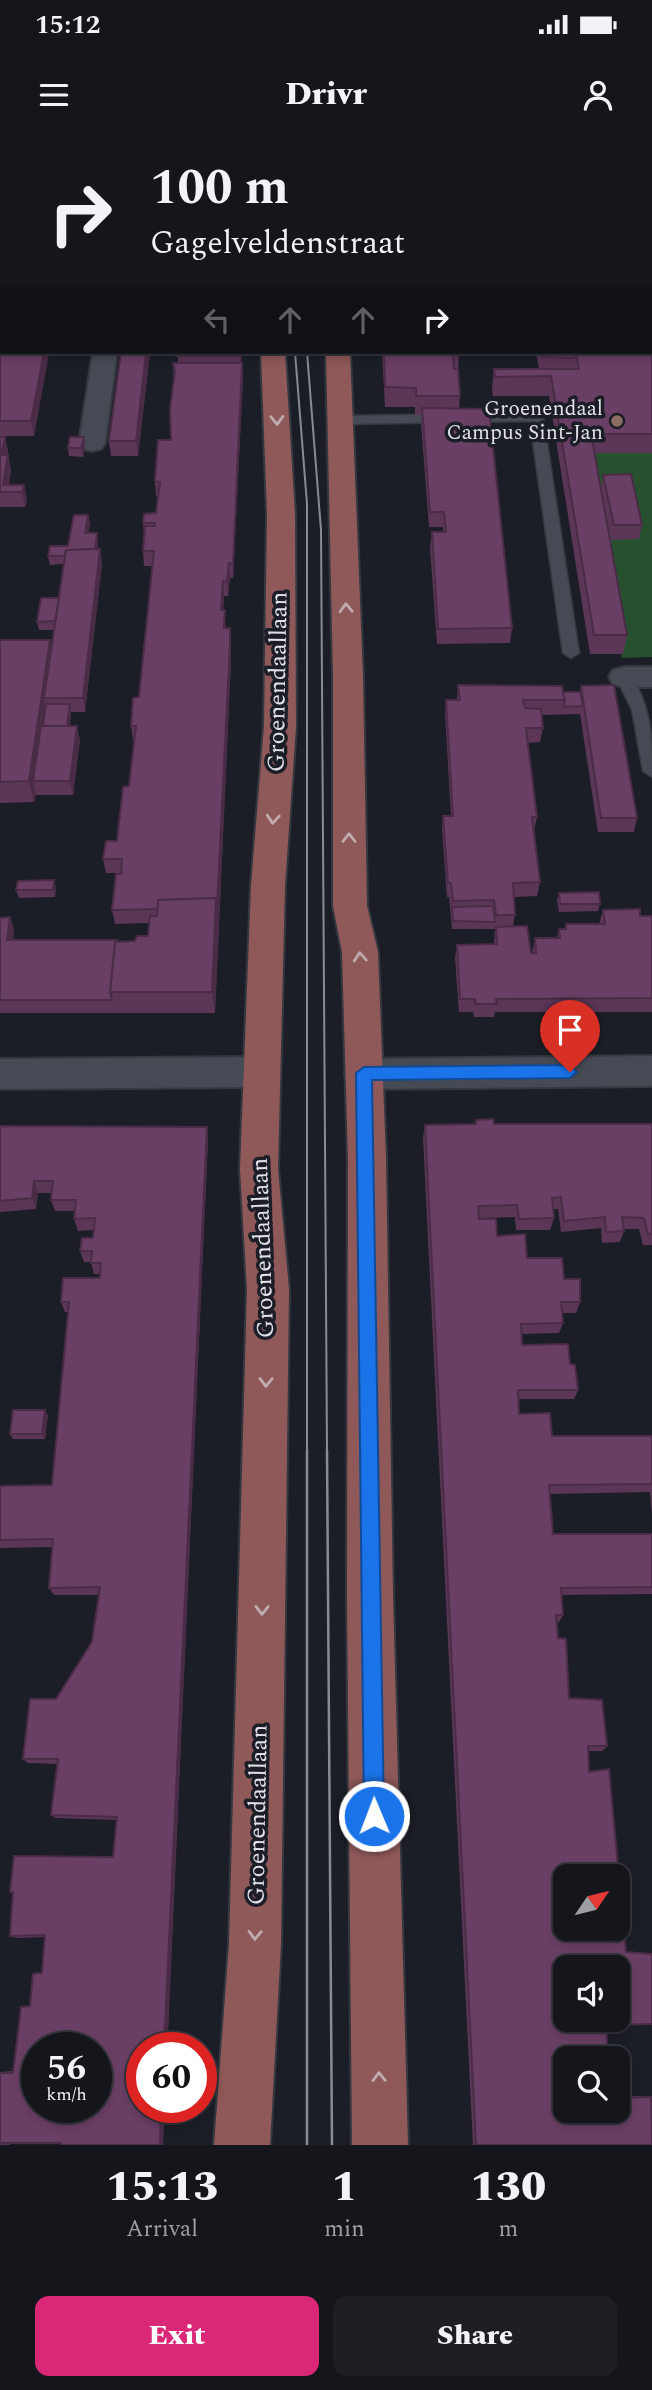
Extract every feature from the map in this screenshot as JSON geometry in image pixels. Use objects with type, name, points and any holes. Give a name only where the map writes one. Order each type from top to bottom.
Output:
[{"type":"main road","name":"Groenendaallaan","points":[[242,2145],[255,1944],[268,1290],[258,1169],[268,886],[280,726],[281,514],[273,354]]},
{"type":"main road","points":[[338,354],[348,676],[350,906],[360,952],[364,1073],[380,2145]]},
{"type":"street","points":[[92,443],[105,354]]},
{"type":"street","points":[[364,1073],[652,1071]]},
{"type":"street","points":[[0,1074],[261,1072]]},
{"type":"lane","points":[[339,420],[536,417],[571,653]]},
{"type":"lane","points":[[638,677],[640,710],[652,771]]},
{"type":"green space","name":"Groenendaal Campus Sint-Jan","points":[[652,354],[652,657],[622,658],[587,454]]},
{"type":"building","points":[[0,354],[44,354],[31,421],[0,421]]},
{"type":"building","points":[[121,354],[146,354],[136,441],[109,441]]},
{"type":"building","points":[[178,354],[240,354],[240,356]]},
{"type":"building","points":[[384,354],[453,354],[454,369],[458,369],[460,396],[416,396],[416,388],[385,387]]},
{"type":"building","points":[[541,354],[574,354],[575,358],[542,357]]},
{"type":"building","points":[[576,354],[652,354],[652,434],[591,434],[627,635],[594,635],[551,376],[495,377],[494,369],[579,369]]},
{"type":"building","points":[[173,363],[242,363],[233,564],[229,563],[227,582],[223,581],[221,610],[225,610],[224,628],[230,628],[230,644],[217,906],[216,898],[158,900],[158,909],[112,910],[116,874],[121,874],[122,859],[103,859],[106,841],[117,841],[123,787],[129,786],[136,726],[131,726],[133,698],[139,697],[154,551],[143,551],[145,526],[155,526],[155,523],[143,523],[144,514],[156,513],[160,482],[155,481],[158,440],[171,440],[170,409],[175,371]]},
{"type":"building","points":[[422,408],[489,409],[512,628],[438,629],[432,532],[446,532],[444,512],[430,512]]},
{"type":"building","points":[[0,437],[5,437],[1,455],[8,455],[3,485],[24,485],[22,492],[0,492]]},
{"type":"building","points":[[70,437],[84,437],[81,448],[68,448]]},
{"type":"building","points":[[631,474],[642,525],[614,525],[603,475]]},
{"type":"building","points":[[74,515],[88,515],[85,533],[97,533],[95,549],[66,550],[65,556],[48,556],[50,546],[68,546]]},
{"type":"building","points":[[100,549],[83,698],[44,698],[66,550]]},
{"type":"building","points":[[41,598],[59,598],[55,621],[37,622]]},
{"type":"building","points":[[0,640],[50,640],[29,781],[0,782]]},
{"type":"building","points":[[458,685],[562,686],[565,700],[523,700],[525,708],[541,709],[543,728],[526,728],[537,817],[532,817],[540,882],[513,883],[515,915],[496,915],[494,900],[453,901],[451,883],[448,883],[443,816],[453,816],[446,700],[460,700]]},
{"type":"building","points":[[614,685],[637,818],[601,818],[581,686]]},
{"type":"building","points":[[563,692],[580,692],[583,706],[564,707]]},
{"type":"building","points":[[46,704],[70,704],[67,726],[43,726]]},
{"type":"building","points":[[41,726],[77,726],[70,781],[33,781]]},
{"type":"building","points":[[54,880],[53,890],[16,890],[18,881]]},
{"type":"building","points":[[599,892],[600,904],[560,904],[559,893]]},
{"type":"building","points":[[216,898],[212,992],[110,992],[115,942],[135,941],[137,936],[148,936],[150,916],[157,916],[158,900]]},
{"type":"building","points":[[493,906],[495,922],[453,921],[452,907]]},
{"type":"building","points":[[640,909],[640,916],[652,916],[652,998],[496,999],[497,1004],[476,1004],[475,999],[460,999],[457,945],[497,944],[496,927],[527,926],[531,953],[536,953],[535,938],[560,938],[559,929],[566,929],[566,924],[605,924],[603,910]]},
{"type":"building","points":[[10,917],[7,940],[117,940],[110,992],[112,1000],[0,1000],[0,918]]},
{"type":"building","points":[[493,1119],[494,1124],[652,1124],[652,1234],[648,1234],[644,1218],[622,1217],[624,1231],[606,1232],[605,1217],[564,1221],[561,1197],[552,1198],[554,1218],[519,1219],[517,1205],[478,1206],[479,1219],[496,1219],[497,1236],[525,1234],[527,1258],[562,1258],[564,1279],[580,1279],[580,1302],[561,1302],[563,1323],[521,1324],[522,1345],[568,1344],[570,1364],[575,1365],[578,1390],[518,1390],[519,1414],[550,1413],[552,1436],[652,1436],[652,1484],[549,1485],[553,1534],[652,1534],[652,1587],[561,1588],[563,1615],[556,1615],[558,1638],[566,1639],[569,1698],[602,1700],[607,1746],[588,1746],[589,1772],[609,1769],[618,1864],[553,1864],[553,1941],[625,1941],[626,1952],[652,1954],[652,2024],[630,2024],[630,1955],[553,1955],[553,2032],[606,2032],[607,2046],[553,2046],[553,2123],[630,2123],[630,2098],[651,2097],[652,2145],[476,2145],[425,1125],[476,1124],[476,1120]]},
{"type":"building","points":[[0,1126],[207,1127],[165,2032],[126,2032],[126,2123],[161,2123],[160,2145],[0,2145],[0,2073],[13,2073],[21,2007],[30,2006],[33,1974],[42,1973],[45,1935],[10,1936],[13,1892],[10,1892],[14,1856],[113,1857],[117,1817],[51,1815],[58,1759],[23,1759],[30,1699],[56,1699],[92,1642],[100,1587],[49,1588],[53,1539],[0,1540],[0,1486],[52,1485],[69,1302],[61,1302],[63,1278],[100,1278],[101,1263],[91,1263],[92,1251],[80,1251],[82,1238],[93,1238],[95,1218],[74,1219],[76,1200],[51,1200],[53,1181],[34,1181],[32,1198],[0,1201]]},
{"type":"building","points":[[13,1410],[45,1410],[42,1434],[10,1434]]},
{"type":"tram line","points":[[295,354],[307,504],[307,2145]]},
{"type":"tram line","points":[[307,354],[321,530],[327,1451]]},
{"type":"tram line","points":[[327,1450],[332,2145]]},
{"type":"place","name":"Groenendaal Campus Sint-Jan","points":[[617,421]]},
{"type":"route","points":[[374,1816],[364,1073],[570,1072]]}]
